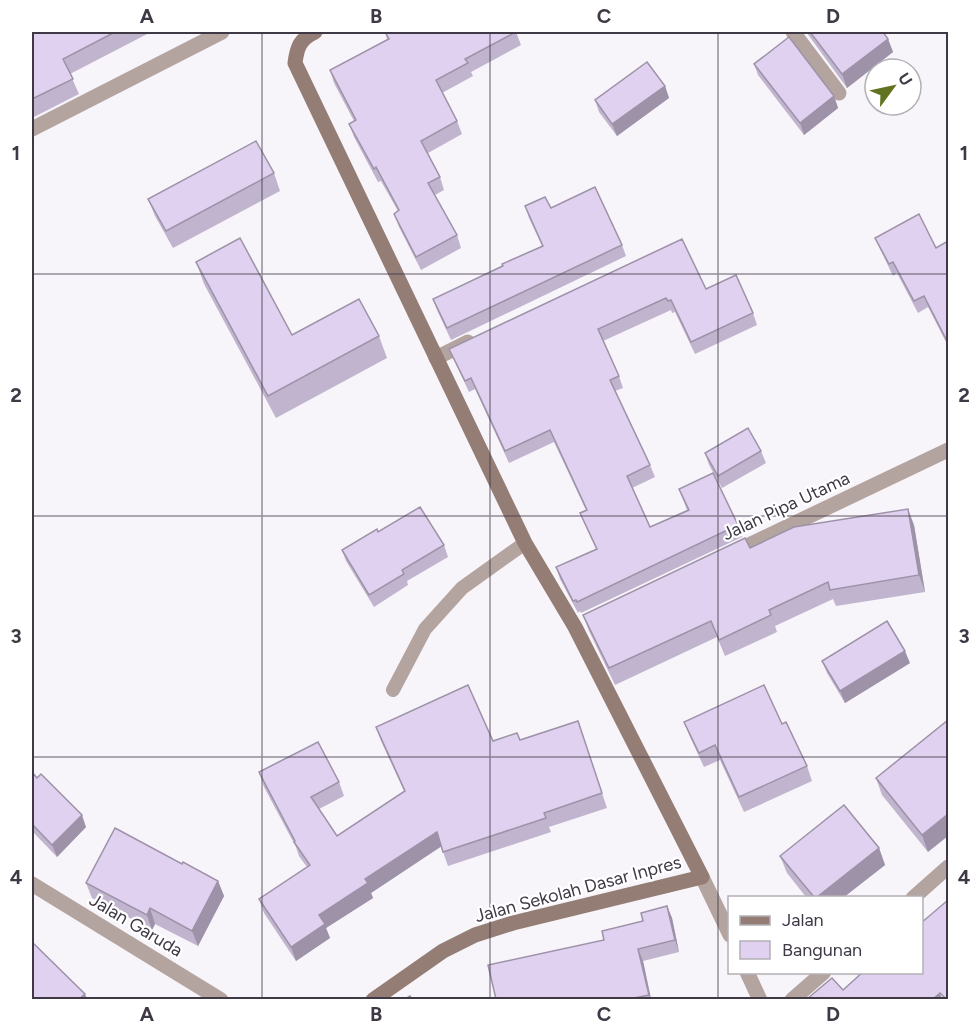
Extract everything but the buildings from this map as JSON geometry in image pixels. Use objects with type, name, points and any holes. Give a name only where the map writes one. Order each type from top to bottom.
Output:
[{"type":"street","points":[[32,129],[222,32]]},
{"type":"street","points":[[315,32],[308,35],[297,48],[295,63],[525,543],[580,625],[728,933]]},
{"type":"street","points":[[793,32],[839,93]]},
{"type":"street","points":[[436,358],[486,334]]},
{"type":"street","name":"Jalan Pipa Utama","points":[[714,562],[948,450]]},
{"type":"street","points":[[914,896],[948,867]]},
{"type":"street","name":"Jalan Sekolah Dasar Inpres","points":[[374,999],[442,951],[476,935],[513,923],[702,877]]},
{"type":"street","name":"Jalan Garuda","points":[[32,884],[221,999]]},
{"type":"street","points":[[748,974],[760,999]]},
{"type":"street","points":[[792,999],[822,974]]},
{"type":"lane","points":[[393,690],[425,629],[462,588],[525,543]]}]
